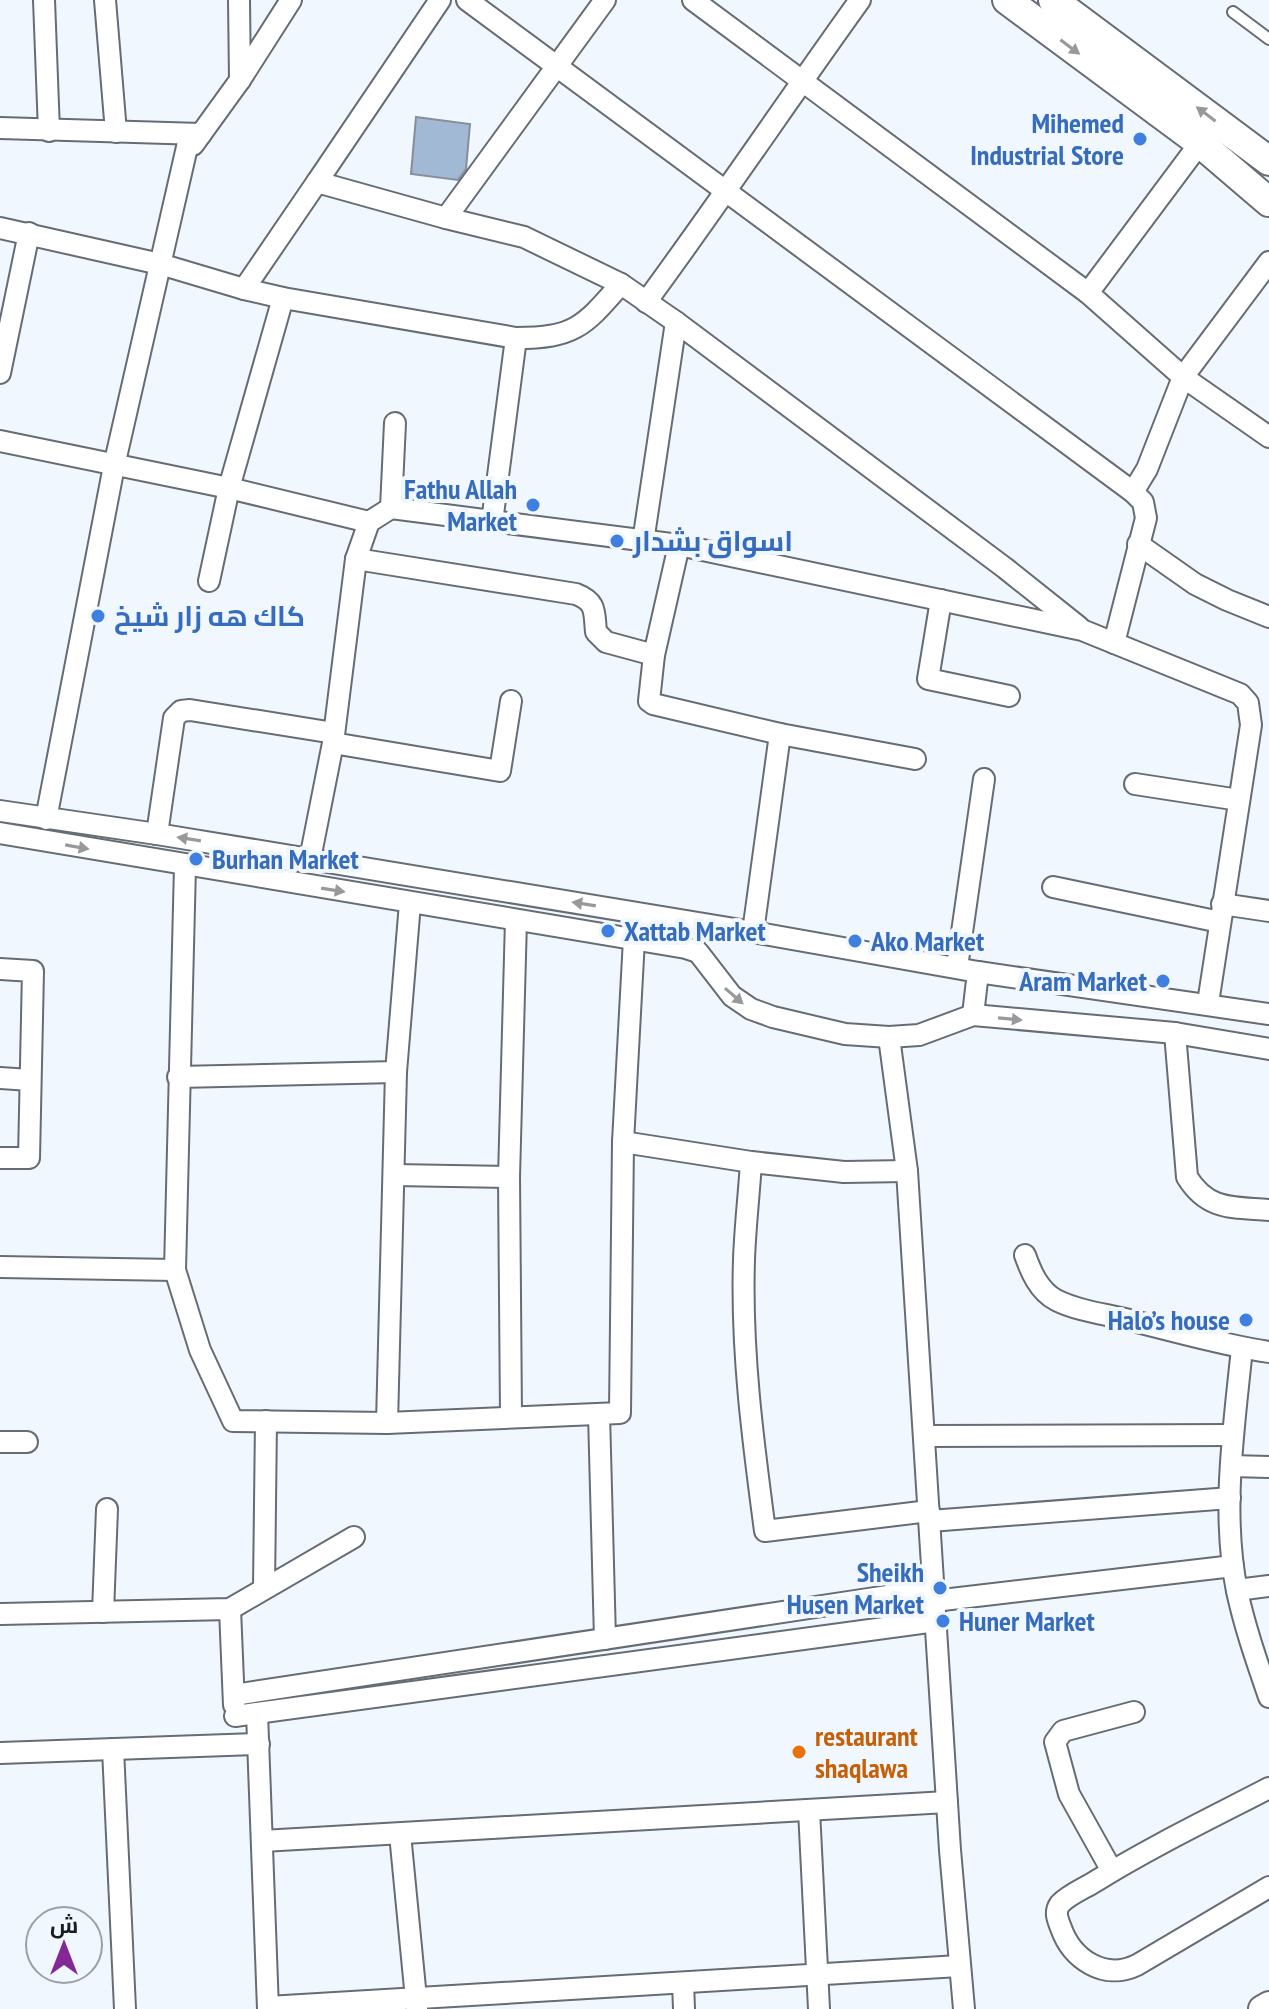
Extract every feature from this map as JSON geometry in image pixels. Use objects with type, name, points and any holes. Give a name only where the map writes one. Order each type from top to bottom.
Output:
[{"type":"main road","points":[[1007,0],[1200,143],[1269,202]]},
{"type":"main road","points":[[1053,0],[1269,161]]},
{"type":"street","points":[[44,0],[49,131]]},
{"type":"street","points":[[105,0],[116,132]]},
{"type":"street","points":[[239,0],[240,80]]},
{"type":"street","points":[[46,819],[114,466],[184,158],[196,134],[240,80],[291,0]]},
{"type":"street","points":[[244,289],[440,0]]},
{"type":"street","points":[[467,0],[1133,492],[1143,502],[1146,518],[1114,643]]},
{"type":"street","points":[[446,218],[605,0]]},
{"type":"street","points":[[693,0],[1088,293],[1183,377],[1269,437]]},
{"type":"street","points":[[646,302],[860,0]]},
{"type":"street","points":[[0,128],[196,134]]},
{"type":"street","points":[[1088,293],[1200,143]]},
{"type":"street","points":[[317,182],[524,237],[621,284],[1005,568],[1082,630]]},
{"type":"street","points":[[0,228],[160,264],[283,298],[516,338],[542,338],[581,326],[621,284]]},
{"type":"street","points":[[0,373],[29,233]]},
{"type":"street","points":[[1133,492],[1147,469],[1183,377],[1269,262]]},
{"type":"street","points":[[209,581],[229,488],[283,298]]},
{"type":"street","points":[[643,542],[676,322]]},
{"type":"street","points":[[492,522],[516,338]]},
{"type":"street","points":[[391,508],[395,423]]},
{"type":"street","points":[[0,441],[229,488],[369,522]]},
{"type":"street","points":[[310,859],[333,738],[356,559],[369,522],[391,508],[679,545],[1082,630],[1240,694],[1248,703],[1251,725],[1208,1003]]},
{"type":"street","points":[[1138,544],[1195,584],[1269,617]]},
{"type":"street","points":[[679,545],[654,655],[649,701],[780,734],[915,759]]},
{"type":"street","points":[[356,559],[576,594],[588,598],[593,606],[596,632],[606,642],[654,655]]},
{"type":"street","points":[[941,600],[928,679],[1009,696]]},
{"type":"street","points":[[157,834],[174,718],[181,711],[190,710],[500,771],[511,701]]},
{"type":"street","points":[[753,932],[780,734]]},
{"type":"street","points":[[957,967],[984,779]]},
{"type":"street","points":[[1135,784],[1239,800]]},
{"type":"street","points":[[0,811],[713,925],[978,972],[1269,1014]]},
{"type":"street","points":[[0,833],[686,948],[706,959],[717,979],[732,996],[751,1009],[845,1034],[889,1037],[919,1035],[973,1015],[1175,1033],[1269,1049]]},
{"type":"street","points":[[185,866],[175,1270],[200,1350],[233,1421],[387,1423],[620,1413],[623,1142],[634,939]]},
{"type":"street","points":[[1053,887],[1221,913],[1269,911]]},
{"type":"street","points":[[387,1423],[396,1072],[410,903]]},
{"type":"street","points":[[511,1416],[509,1177],[516,920]]},
{"type":"street","points":[[706,959],[713,925]]},
{"type":"street","points":[[0,969],[33,971],[29,1158],[0,1158]]},
{"type":"street","points":[[973,1015],[978,972]]},
{"type":"street","points":[[1175,1033],[1187,1177],[1197,1193],[1212,1203],[1269,1210]]},
{"type":"street","points":[[889,1037],[907,1171],[947,1802],[964,2009]]},
{"type":"street","points":[[178,1077],[396,1072]]},
{"type":"street","points":[[0,1078],[30,1080]]},
{"type":"street","points":[[623,1142],[751,1162],[844,1172],[907,1171]]},
{"type":"street","points":[[751,1162],[744,1261],[745,1318],[752,1434],[765,1531],[929,1516],[1230,1498]]},
{"type":"street","points":[[394,1175],[509,1177]]},
{"type":"street","points":[[1025,1255],[1032,1275],[1055,1299],[1242,1348],[1269,1352]]},
{"type":"street","points":[[0,1267],[175,1270]]},
{"type":"street","points":[[1242,1348],[1231,1466],[1233,1566],[1250,1642],[1269,1697]]},
{"type":"street","points":[[599,1414],[605,1639]]},
{"type":"street","points":[[264,1588],[266,1421]]},
{"type":"street","points":[[924,1436],[1233,1435]]},
{"type":"street","points":[[0,1442],[27,1442]]},
{"type":"street","points":[[1231,1466],[1269,1467]]},
{"type":"street","points":[[103,1612],[107,1509]]},
{"type":"street","points":[[0,1614],[230,1609],[354,1537]]},
{"type":"street","points":[[234,1695],[605,1639],[935,1604],[1233,1566]]},
{"type":"street","points":[[1237,1590],[1269,1586]]},
{"type":"street","points":[[235,1716],[935,1604]]},
{"type":"street","points":[[230,1609],[236,1745]]},
{"type":"street","points":[[1112,1871],[1069,1794],[1055,1742],[1063,1731],[1134,1712]]},
{"type":"street","points":[[257,1713],[268,2008],[554,2000],[683,1983],[959,1966]]},
{"type":"street","points":[[0,1753],[259,1744]]},
{"type":"street","points":[[113,1749],[125,2009]]},
{"type":"street","points":[[1269,1788],[1112,1871],[1061,1903],[1056,1911],[1065,1941],[1074,1953],[1085,1962],[1107,1971],[1123,1971],[1269,1887]]},
{"type":"street","points":[[262,1841],[947,1802]]},
{"type":"street","points":[[809,1810],[819,2009]]},
{"type":"street","points":[[400,1834],[416,2004]]},
{"type":"street","points":[[683,1983],[684,2009]]},
{"type":"street","points":[[1262,2009],[1269,2005]]},
{"type":"lane","points":[[1233,12],[1269,39]]},
{"type":"building","points":[[416,117],[470,124],[466,169],[458,180],[411,174]]},
{"type":"place","name":"Mihemed Industrial Store","points":[[1140,139]]},
{"type":"place","name":"Fathu Allah Market","points":[[533,505]]},
{"type":"place","name":"اسواق بشدار","points":[[617,541]]},
{"type":"place","name":"كاك هه زار شيخ","points":[[98,616]]},
{"type":"place","name":"Burhan Market","points":[[196,859]]},
{"type":"place","name":"Xattab Market","points":[[608,931]]},
{"type":"place","name":"Ako Market","points":[[855,941]]},
{"type":"place","name":"Aram Market","points":[[1163,981]]},
{"type":"place","name":"Halo’s house","points":[[1246,1320]]},
{"type":"place","name":"Sheikh Husen Market","points":[[940,1588]]},
{"type":"place","name":"Huner Market","points":[[943,1621]]},
{"type":"place","name":"restaurant shaqlawa","points":[[799,1752]]}]
